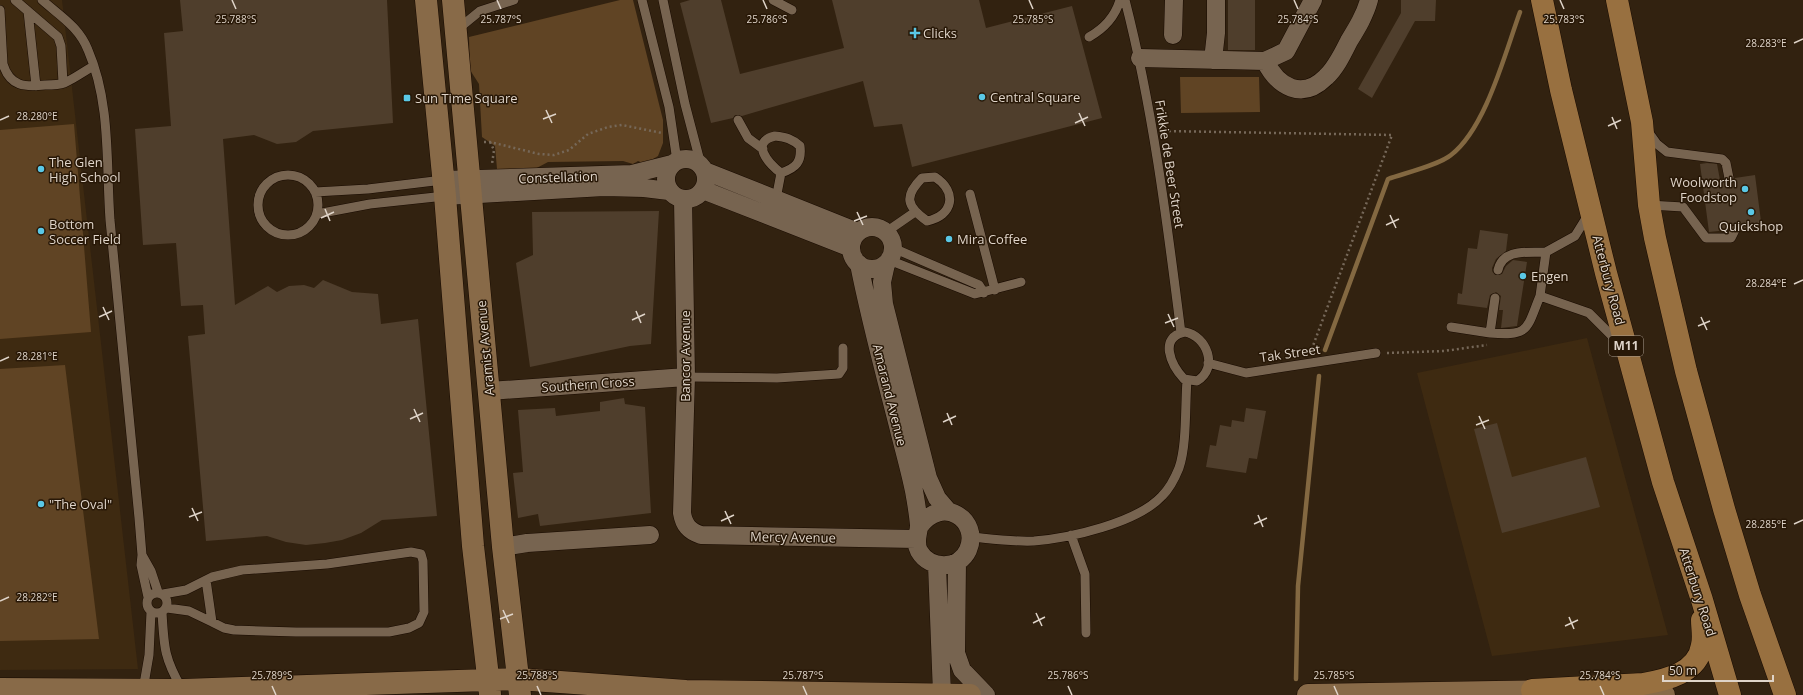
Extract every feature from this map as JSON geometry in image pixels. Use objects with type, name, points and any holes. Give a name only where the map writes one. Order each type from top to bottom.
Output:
[{"type":"main road","name":"Atterbury Road","points":[[1542,0],[1561,90],[1591,211],[1663,482],[1702,600],[1730,695]]},
{"type":"main road","points":[[1617,0],[1642,122],[1649,205],[1655,238],[1686,372],[1748,588],[1785,695]]},
{"type":"main road","points":[[1532,690],[1643,684],[1658,681],[1683,672],[1695,662],[1703,644],[1702,600]]},
{"type":"street","points":[[426,0],[444,188],[473,546],[490,688]]},
{"type":"street","name":"Aramist Avenue","points":[[453,0],[503,548],[519,687]]},
{"type":"street","points":[[1173,36],[1174,0]]},
{"type":"street","points":[[1213,60],[1216,33],[1216,0]]},
{"type":"street","points":[[1140,58],[1265,61],[1286,51],[1313,0]]},
{"type":"street","points":[[1265,61],[1272,74],[1289,87],[1304,89],[1319,83],[1330,73],[1364,15],[1369,0]]},
{"type":"street","points":[[703,168],[707,178],[703,190],[694,198],[676,195],[666,182],[666,175],[674,162],[690,159],[703,168],[776,199],[854,240]]},
{"type":"street","name":"Constellation","points":[[471,187],[493,180],[632,174],[674,162]]},
{"type":"street","name":"Constellation","points":[[444,188],[644,188],[676,195]]},
{"type":"street","points":[[703,190],[854,240]]},
{"type":"street","name":"Bancor Avenue","points":[[676,195],[686,377],[682,513]]},
{"type":"street","points":[[869,227],[881,228],[888,251],[875,268],[869,269],[854,260],[854,240],[869,227]]},
{"type":"street","name":"Amarand Avenue","points":[[888,251],[882,282],[884,304],[928,478],[937,498],[949,512]]},
{"type":"street","name":"Amarand Avenue","points":[[859,264],[866,299],[914,491],[918,533]]},
{"type":"street","name":"Southern Cross","points":[[489,391],[686,377]]},
{"type":"street","points":[[940,511],[949,512],[964,521],[971,537],[968,551],[957,562],[944,566],[931,563],[920,553],[918,533],[932,514],[940,511]]},
{"type":"street","name":"Mercy Avenue","points":[[682,513],[686,526],[692,532],[701,535],[918,533]]},
{"type":"street","points":[[503,548],[528,542],[650,535]]},
{"type":"street","points":[[957,562],[956,653],[962,670],[986,695]]},
{"type":"street","points":[[937,565],[942,694]]},
{"type":"street","points":[[0,689],[183,690],[519,687],[970,695]]},
{"type":"street","points":[[1308,695],[1532,690],[1664,695]]},
{"type":"lane","points":[[15,0],[58,37],[60,41],[63,83]]},
{"type":"lane","points":[[42,0],[68,21],[83,38],[94,66],[105,130],[107,183],[142,555],[141,565],[148,597]]},
{"type":"lane","points":[[456,32],[470,18],[480,11],[514,0]]},
{"type":"lane","points":[[642,0],[669,107],[673,134],[674,162]]},
{"type":"lane","points":[[663,0],[685,104],[703,168]]},
{"type":"lane","points":[[773,0],[792,10]]},
{"type":"lane","points":[[1089,37],[1098,32],[1110,20],[1116,12],[1120,0]]},
{"type":"lane","name":"Frikkie de Beer Street","points":[[1126,0],[1140,58],[1165,210],[1181,333]]},
{"type":"lane","points":[[0,10],[3,64],[6,72],[19,85],[28,87],[63,83],[94,66]]},
{"type":"lane","points":[[28,11],[36,86]]},
{"type":"lane","points":[[738,120],[748,138],[763,149]]},
{"type":"lane","points":[[1642,122],[1657,144],[1667,152],[1722,159],[1726,163],[1729,178]]},
{"type":"lane","points":[[775,136],[790,139],[800,146],[801,157],[797,164],[790,170],[781,173],[771,166],[764,157],[764,142],[775,136]]},
{"type":"lane","points":[[776,199],[781,173]]},
{"type":"lane","points":[[286,175],[298,177],[305,180],[315,192],[318,207],[317,214],[309,228],[302,232],[287,236],[279,234],[266,226],[259,212],[259,196],[266,186],[275,178],[286,175]]},
{"type":"lane","points":[[935,177],[944,183],[948,190],[950,199],[943,215],[937,219],[927,221],[915,212],[910,202],[911,189],[922,178],[935,177]]},
{"type":"lane","points":[[315,192],[368,189],[444,188]]},
{"type":"lane","points":[[317,214],[444,188]]},
{"type":"lane","points":[[368,189],[370,204]]},
{"type":"lane","points":[[970,194],[994,290]]},
{"type":"lane","points":[[1649,205],[1683,207],[1706,238],[1731,238],[1735,230]]},
{"type":"lane","points":[[1498,270],[1503,258],[1509,254],[1546,252],[1575,236],[1591,211]]},
{"type":"lane","points":[[915,212],[888,251],[979,285],[984,293],[1021,282]]},
{"type":"lane","points":[[1451,327],[1490,333],[1508,334],[1523,331],[1528,327],[1540,296],[1546,252]]},
{"type":"lane","points":[[1540,296],[1589,313],[1628,352]]},
{"type":"lane","points":[[1490,333],[1495,298]]},
{"type":"lane","points":[[1181,333],[1194,334],[1200,339],[1205,349],[1208,370],[1204,377],[1197,381],[1187,380],[1178,372],[1170,354],[1169,344],[1172,338],[1181,333]]},
{"type":"lane","points":[[686,377],[770,378],[839,374],[843,368],[843,348]]},
{"type":"lane","name":"Tak Street","points":[[1208,363],[1246,373],[1306,365],[1376,353]]},
{"type":"lane","points":[[971,537],[1034,541],[1071,535],[1122,521],[1157,501],[1172,483],[1177,472],[1184,438],[1187,380]]},
{"type":"lane","points":[[1071,535],[1085,574],[1086,633]]},
{"type":"lane","points":[[417,552],[421,554],[423,561],[424,612],[419,623],[409,628],[389,632],[283,632],[234,630],[224,628],[189,611],[164,610],[156,614],[151,612],[147,608],[146,602],[148,597],[152,593],[160,593],[186,590],[206,580],[242,570],[327,564],[417,552]]},
{"type":"lane","points":[[142,555],[151,571],[160,593],[168,603],[164,610],[163,644],[166,659],[183,690]]},
{"type":"lane","points":[[206,580],[212,622]]},
{"type":"lane","points":[[143,690],[149,655],[151,612]]},
{"type":"path","points":[[467,145],[490,142],[539,154],[554,155],[569,150],[588,134],[608,127],[622,125],[655,133],[673,134]]},
{"type":"path","points":[[1152,131],[1392,135],[1306,365]]},
{"type":"path","points":[[490,142],[494,150],[493,180]]},
{"type":"shaded area","name":"The Glen High School","points":[[0,0],[62,0],[138,669],[0,670]]},
{"type":"shaded area","points":[[620,0],[633,0],[663,120],[663,143],[658,156],[645,164],[638,161],[633,164],[623,161],[548,162],[533,170],[497,169],[495,146],[482,137],[479,84],[470,70],[469,37]]},
{"type":"shaded area","points":[[1180,77],[1259,77],[1260,112],[1181,113]]},
{"type":"shaded area","name":"Bottom Soccer Field","points":[[74,124],[91,332],[0,339],[0,130]]},
{"type":"shaded area","points":[[1587,338],[1668,635],[1492,656],[1417,373]]},
{"type":"shaded area","name":"\"The Oval\"","points":[[65,365],[99,639],[0,641],[0,369]]},
{"type":"building","points":[[180,0],[387,0],[393,123],[313,131],[296,142],[277,144],[254,135],[223,139],[235,305],[268,286],[277,292],[289,286],[304,285],[314,288],[323,280],[352,292],[378,294],[381,324],[418,319],[437,516],[382,520],[361,533],[342,540],[325,543],[306,545],[286,542],[267,536],[206,541],[188,336],[205,334],[203,305],[181,306],[176,243],[143,245],[135,129],[171,126],[164,33],[183,31]]},
{"type":"building","name":"Central Square","points":[[690,0],[721,0],[740,74],[844,48],[832,0],[979,0],[986,28],[1072,6],[1102,118],[912,167],[902,124],[874,127],[863,81],[742,116],[735,115],[733,118],[711,123],[680,3]]},
{"type":"building","points":[[1228,0],[1255,0],[1255,50],[1228,50]]},
{"type":"building","points":[[1401,0],[1436,0],[1435,21],[1415,21],[1372,98],[1358,89],[1401,13]]},
{"type":"building","points":[[1700,164],[1717,164],[1720,180],[1723,179],[1727,184],[1733,183],[1735,178],[1755,175],[1762,229],[1743,232],[1742,228],[1735,224],[1731,225],[1728,230],[1709,232]]},
{"type":"building","points":[[659,211],[651,344],[630,346],[530,367],[516,263],[533,255],[532,212]]},
{"type":"building","points":[[1480,230],[1508,234],[1506,251],[1496,259],[1492,268],[1495,275],[1502,274],[1506,266],[1513,260],[1527,262],[1517,326],[1501,328],[1503,310],[1499,310],[1501,296],[1496,292],[1490,295],[1487,308],[1457,304],[1458,293],[1462,294],[1468,248],[1477,249]]},
{"type":"building","points":[[624,398],[625,404],[645,407],[651,513],[540,526],[538,514],[518,518],[513,473],[523,472],[518,410],[555,408],[556,416],[600,411],[600,402]]},
{"type":"building","points":[[1246,408],[1266,411],[1257,459],[1249,458],[1246,473],[1206,467],[1210,445],[1216,446],[1220,425],[1231,427],[1232,420],[1244,422]]},
{"type":"building","points":[[1497,423],[1512,477],[1586,457],[1600,507],[1502,533],[1474,429]]},
{"type":"waterway","points":[[1325,350],[1388,179],[1446,159],[1463,143],[1474,127],[1493,89],[1520,12]]},
{"type":"waterway","points":[[1296,679],[1298,586],[1319,376]]},
{"type":"place","name":"Clicks","points":[[915,33]]},
{"type":"place","name":"Central Square","points":[[982,97]]},
{"type":"place","name":"Sun Time Square","points":[[407,98]]},
{"type":"place","name":"The Glen High School","points":[[41,169]]},
{"type":"place","name":"Woolworth Foodstop","points":[[1745,189]]},
{"type":"place","name":"Quickshop","points":[[1751,212]]},
{"type":"place","name":"Bottom Soccer Field","points":[[41,231]]},
{"type":"place","name":"Mira Coffee","points":[[949,239]]},
{"type":"place","name":"Engen","points":[[1523,276]]},
{"type":"place","name":"\"The Oval\"","points":[[41,504]]}]
